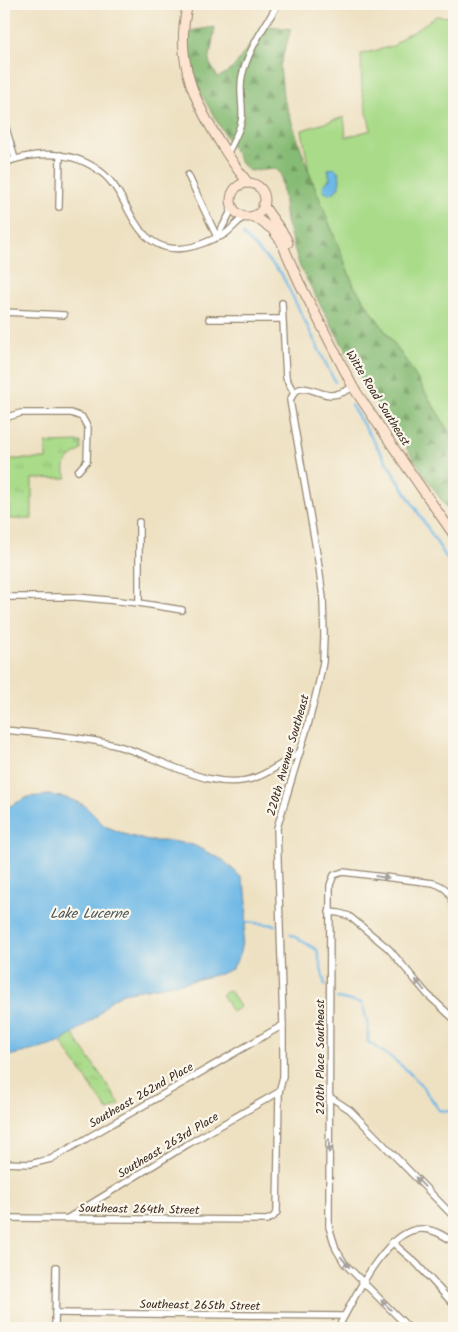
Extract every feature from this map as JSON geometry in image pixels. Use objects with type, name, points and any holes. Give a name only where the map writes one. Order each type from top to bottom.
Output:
[{"type":"street","name":"Witte Road Southeast","points":[[188,4],[184,20],[184,49],[186,71],[191,86],[202,113],[229,157],[248,183],[254,184],[261,190],[264,196],[263,205],[285,236],[290,247],[293,267]]},
{"type":"street","points":[[229,157],[240,129],[242,116],[240,91],[247,59],[278,4]]},
{"type":"street","points":[[4,121],[15,159]]},
{"type":"street","points":[[4,163],[35,155],[60,155],[74,158],[102,172],[115,188],[136,225],[162,247],[182,250],[225,234],[249,216],[261,210],[263,205]]},
{"type":"street","points":[[60,155],[60,207]]},
{"type":"street","name":"Witte Road Southeast","points":[[229,157],[236,188],[231,196],[232,206],[236,212],[249,216],[272,229],[281,241],[315,315],[353,387],[454,535]]},
{"type":"street","points":[[188,175],[217,237]]},
{"type":"street","points":[[236,188],[248,183]]},
{"type":"street","points":[[217,237],[232,206]]},
{"type":"street","name":"220th Avenue Southeast","points":[[274,1216],[278,1206],[279,1092],[283,1077],[277,828],[308,725],[323,662],[324,622],[318,560],[290,400],[294,393],[286,378],[282,303]]},
{"type":"street","points":[[4,312],[64,314]]},
{"type":"street","points":[[209,319],[282,319]]},
{"type":"street","points":[[294,393],[302,388],[322,394],[338,394],[353,387]]},
{"type":"street","points":[[4,418],[15,414],[29,413],[72,413],[82,417],[88,428],[87,461],[78,471]]},
{"type":"street","points":[[139,522],[139,603]]},
{"type":"street","points":[[4,597],[76,598],[139,603],[182,610]]},
{"type":"street","points":[[4,730],[114,744],[143,753],[199,776],[228,782],[256,778],[300,752]]},
{"type":"street","name":"220th Place Southeast","points":[[362,1282],[340,1257],[329,1227],[330,885],[334,875],[344,872],[433,883],[445,887],[453,900],[454,908]]},
{"type":"street","points":[[329,912],[339,912],[349,916],[389,949],[427,994],[454,1020]]},
{"type":"street","name":"Southeast 262nd Place","points":[[4,1163],[30,1164],[51,1159],[283,1025]]},
{"type":"street","name":"Southeast 263rd Place","points":[[68,1218],[188,1144],[279,1092]]},
{"type":"street","points":[[330,1097],[350,1110],[454,1217]]},
{"type":"street","name":"Southeast 264th Street","points":[[4,1218],[267,1220],[274,1216]]},
{"type":"street","points":[[338,1328],[362,1282],[392,1242],[410,1230],[423,1228],[438,1232],[454,1242]]},
{"type":"street","points":[[392,1242],[417,1264],[454,1305]]},
{"type":"street","points":[[55,1328],[56,1266]]},
{"type":"street","points":[[362,1282],[409,1328]]},
{"type":"street","name":"Southeast 265th Street","points":[[55,1313],[344,1316]]},
{"type":"green space","points":[[436,16],[454,17],[454,440],[408,364],[354,286],[309,172],[302,130],[344,117],[346,137],[371,130],[362,91],[361,54],[393,46],[407,34]]},
{"type":"green space","points":[[264,25],[291,29],[280,66],[283,96],[309,172],[354,286],[408,364],[454,440],[454,519],[366,388],[300,267],[286,221],[281,174],[276,169],[249,171],[242,164],[188,69],[183,32],[215,27],[209,62],[218,78],[233,68]]},
{"type":"green space","points":[[81,442],[81,450],[65,464],[67,478],[32,479],[32,519],[9,519],[8,459],[46,459],[46,443]]},
{"type":"green space","points":[[230,990],[240,1007],[232,1012],[222,994]]},
{"type":"green space","points":[[73,1034],[120,1104],[108,1111],[61,1042]]},
{"type":"water","points":[[334,168],[339,172],[340,183],[336,191],[330,194],[324,192],[323,185],[330,179],[328,169]]},
{"type":"water","name":"Lake Lucerne","points":[[49,795],[67,798],[84,805],[105,826],[127,835],[148,841],[171,841],[193,845],[223,860],[241,877],[246,891],[246,922],[239,957],[232,969],[220,974],[186,982],[123,993],[110,1001],[96,1017],[59,1043],[4,1057],[4,809],[28,797]]},
{"type":"waterway","points":[[243,235],[281,273],[335,382]]},
{"type":"waterway","points":[[351,405],[454,570]]},
{"type":"waterway","points":[[246,922],[275,925]]},
{"type":"waterway","points":[[290,934],[317,950],[325,985]]},
{"type":"waterway","points":[[337,998],[362,1003],[368,1025],[368,1042],[408,1072],[424,1089],[439,1110],[454,1112]]}]
